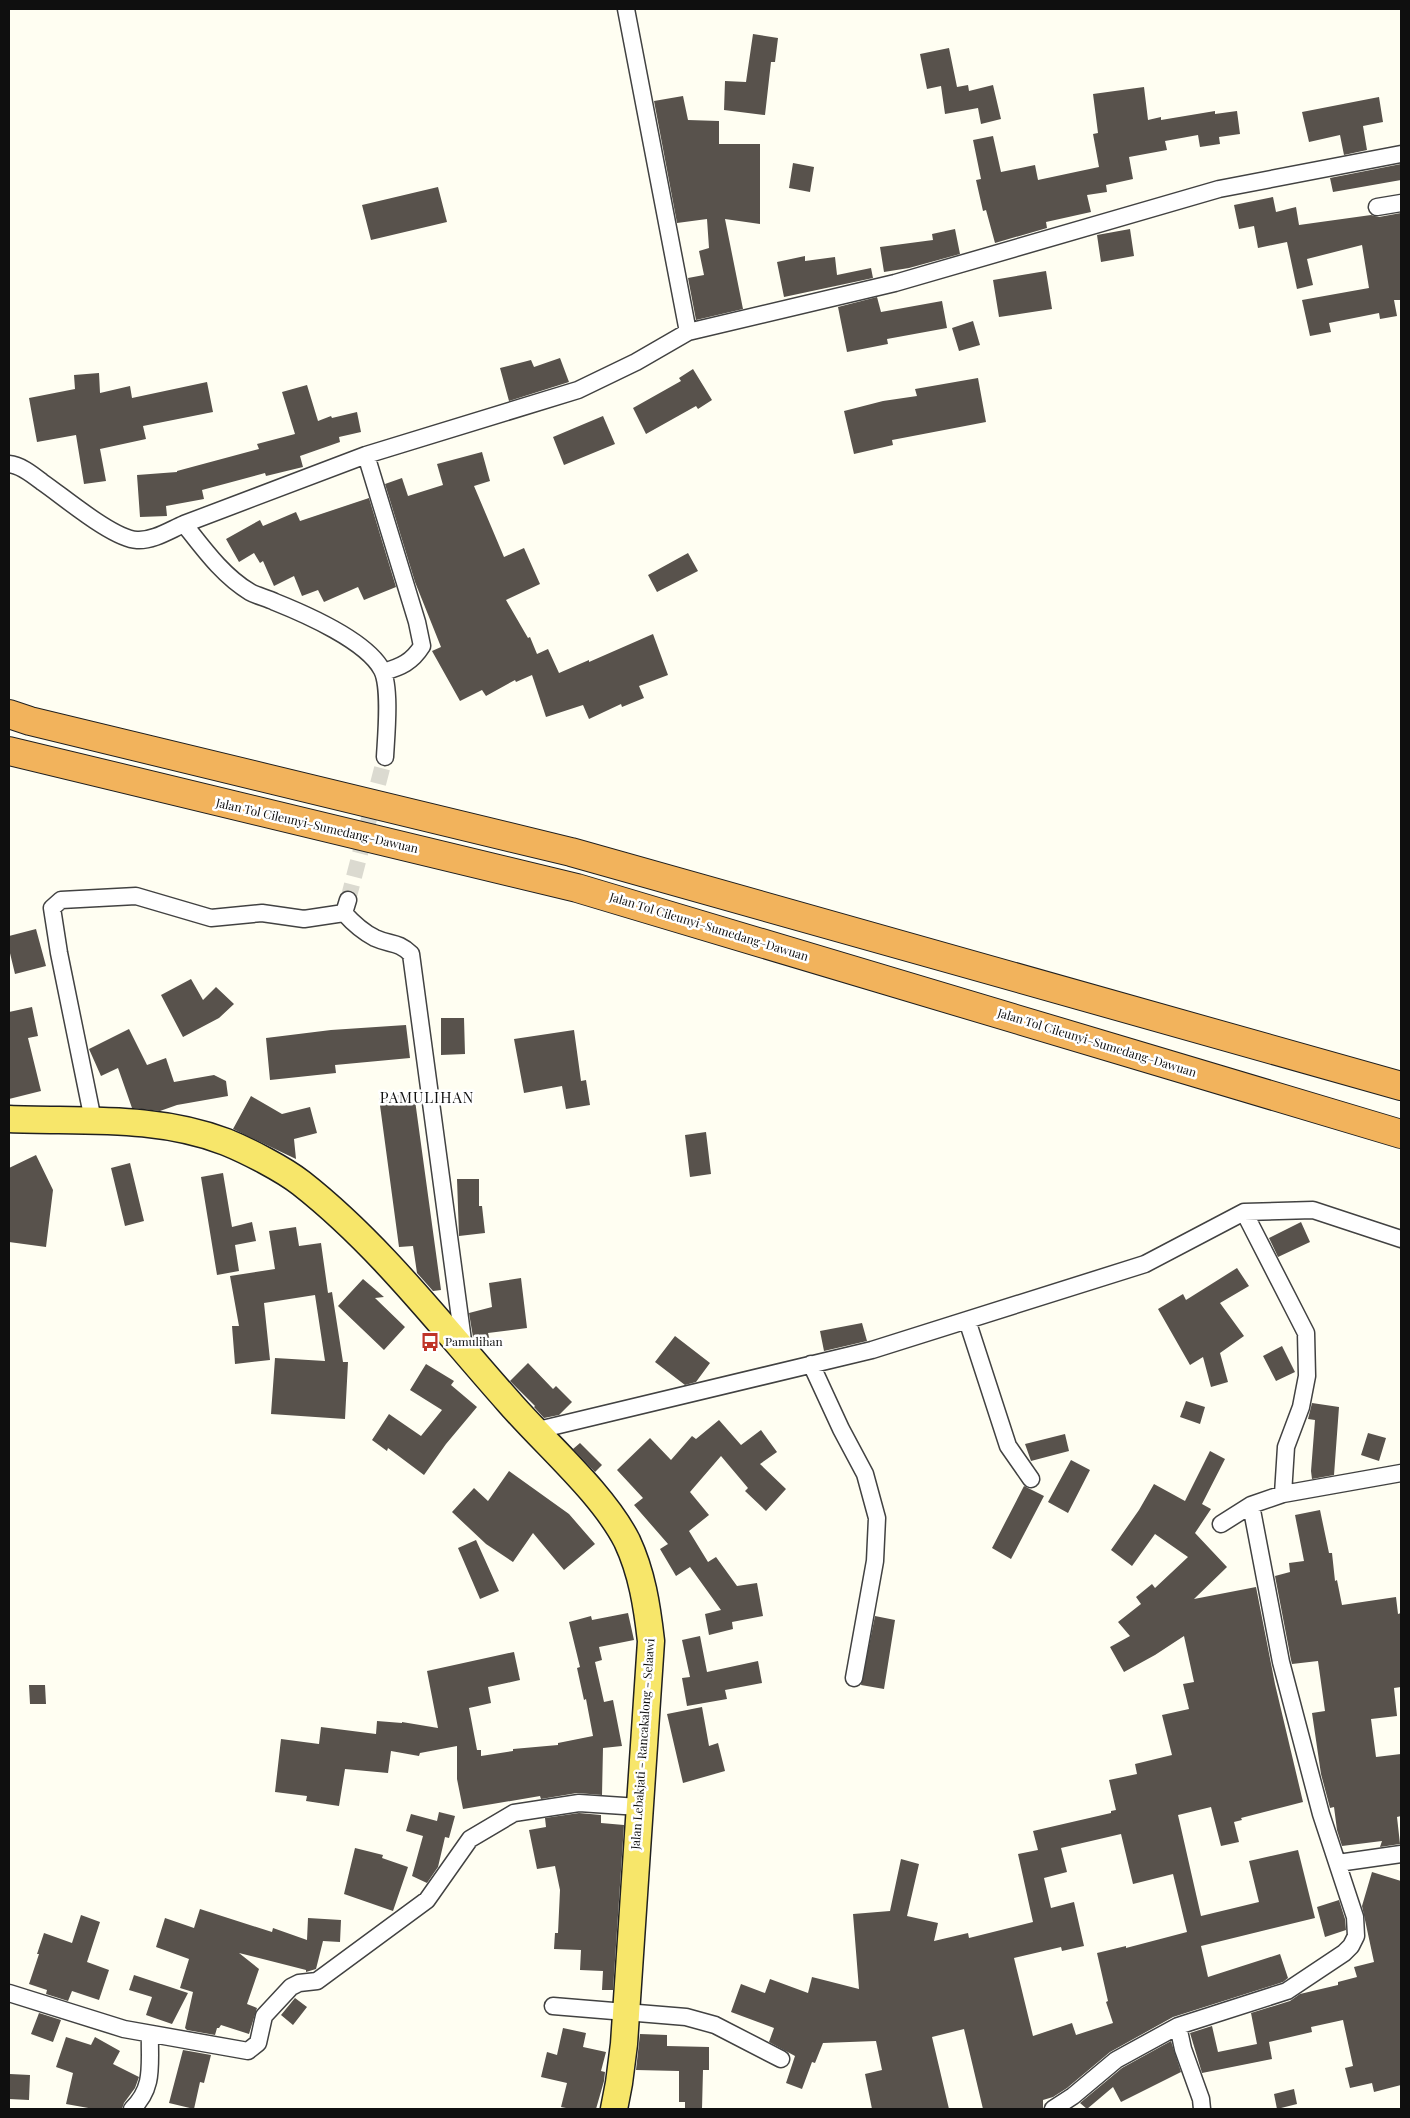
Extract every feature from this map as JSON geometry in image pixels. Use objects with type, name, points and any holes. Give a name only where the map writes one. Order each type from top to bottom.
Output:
[{"type":"highway","points":[[9,714],[50,726],[572,852],[1401,1086]]},
{"type":"highway","name":"Jalan Tol Cileunyi–Sumedang–Dawuan","points":[[9,751],[577,888],[1401,1134]]},
{"type":"main road","name":"Jalan Lebakjati - Rancakalong - Selaawi","points":[[9,1119],[141,1122],[202,1135],[244,1151],[300,1181],[386,1262],[612,1517],[626,1540],[644,1586],[651,1641],[626,2012],[619,2083],[614,2109]]},
{"type":"street","points":[[626,9],[688,332]]},
{"type":"street","points":[[9,464],[14,464],[32,475],[118,536],[138,540],[158,536],[184,524],[366,456],[578,390],[636,362],[688,332],[895,283],[1219,189],[1401,154]]},
{"type":"street","points":[[1377,207],[1401,203]]},
{"type":"street","points":[[366,456],[422,646],[414,658],[400,667],[383,672]]},
{"type":"street","points":[[184,524],[206,552],[229,576],[250,592],[328,626],[374,658],[383,672],[387,690],[385,757]]},
{"type":"street","points":[[93,1120],[59,953],[52,908],[61,900],[136,896],[211,918],[262,913],[304,919],[346,907],[356,926],[377,939],[403,946],[411,954],[464,1351]]},
{"type":"street","points":[[534,1431],[872,1350],[1145,1264],[1244,1212],[1313,1210],[1401,1239]]},
{"type":"street","points":[[1244,1212],[1306,1333],[1307,1376],[1300,1408],[1286,1447],[1283,1494]]},
{"type":"street","points":[[967,1320],[1008,1446],[1031,1479]]},
{"type":"street","points":[[811,1364],[841,1429],[865,1474],[877,1518],[875,1561],[854,1678]]},
{"type":"street","points":[[1221,1524],[1251,1505],[1283,1494],[1401,1473]]},
{"type":"street","points":[[1053,2109],[1073,2096],[1116,2060],[1178,2026],[1288,1991],[1344,1953],[1352,1946],[1356,1936],[1355,1917],[1321,1814],[1281,1662],[1251,1505]]},
{"type":"street","points":[[9,1992],[124,2028],[248,2051],[258,2043],[264,2016],[291,1987],[299,1983],[317,1980],[427,1900],[470,1839],[514,1813],[579,1803],[639,1807]]},
{"type":"street","points":[[1338,1863],[1401,1854]]},
{"type":"street","points":[[552,2006],[686,2017],[715,2025],[782,2059]]},
{"type":"street","points":[[1178,2026],[1183,2049],[1201,2099],[1202,2109]]},
{"type":"street","points":[[132,2109],[138,2103],[149,2082],[150,2034]]},
{"type":"building","points":[[753,34],[778,38],[775,62],[771,62],[765,115],[724,110],[725,81],[746,82]]},
{"type":"building","points":[[949,48],[957,87],[968,85],[969,91],[993,85],[1001,119],[981,124],[978,108],[945,114],[941,86],[927,89],[920,54]]},
{"type":"building","points":[[1144,87],[1148,120],[1161,117],[1161,120],[1215,111],[1215,114],[1237,111],[1240,134],[1219,137],[1220,144],[1200,147],[1198,135],[1165,141],[1167,150],[1129,157],[1133,179],[1106,185],[1107,192],[1087,195],[1091,212],[1046,222],[1047,228],[995,243],[986,210],[983,211],[976,180],[981,179],[973,140],[993,136],[1001,172],[1035,165],[1038,180],[1099,167],[1093,134],[1098,133],[1093,94]]},
{"type":"building","points":[[683,96],[688,120],[719,121],[719,144],[760,144],[760,224],[725,219],[743,309],[696,320],[688,278],[704,275],[699,251],[709,248],[707,219],[677,223],[654,101]]},
{"type":"building","points":[[1379,97],[1383,122],[1363,126],[1367,150],[1344,155],[1340,135],[1309,142],[1302,112]]},
{"type":"building","points":[[793,163],[814,167],[810,192],[789,188]]},
{"type":"building","points":[[1401,164],[1401,180],[1333,192],[1330,178]]},
{"type":"building","points":[[438,187],[447,222],[371,240],[362,205]]},
{"type":"building","points":[[1273,197],[1276,212],[1296,207],[1299,225],[1371,215],[1379,217],[1401,213],[1401,300],[1394,300],[1397,316],[1380,319],[1379,313],[1329,323],[1331,332],[1310,336],[1302,300],[1369,288],[1362,245],[1307,259],[1313,285],[1297,289],[1287,242],[1258,248],[1254,226],[1239,229],[1234,205]]},
{"type":"building","points":[[955,229],[960,254],[909,268],[884,272],[880,247],[933,240],[932,234]]},
{"type":"building","points":[[1130,229],[1134,256],[1101,262],[1097,235]]},
{"type":"building","points":[[805,256],[805,261],[835,257],[837,275],[871,268],[873,278],[784,297],[777,262]]},
{"type":"building","points":[[1046,271],[1052,309],[999,317],[993,280]]},
{"type":"building","points":[[877,297],[881,312],[942,301],[947,328],[887,339],[888,344],[847,352],[838,307]]},
{"type":"building","points":[[973,321],[980,345],[959,351],[952,328]]},
{"type":"building","points":[[560,358],[569,382],[509,401],[500,368],[531,360],[534,367]]},
{"type":"building","points":[[693,369],[712,400],[698,409],[696,406],[646,434],[633,408],[681,381],[679,378]]},
{"type":"building","points":[[99,373],[100,393],[130,386],[132,398],[207,382],[213,412],[143,426],[146,439],[100,449],[106,481],[84,484],[76,435],[37,442],[29,398],[75,389],[74,375]]},
{"type":"building","points":[[978,378],[986,422],[892,440],[893,445],[854,454],[844,411],[883,401],[917,396],[915,389]]},
{"type":"building","points":[[307,385],[318,421],[331,416],[332,418],[357,412],[361,432],[339,437],[340,442],[300,456],[303,467],[266,476],[265,473],[202,490],[204,499],[166,506],[167,516],[140,517],[137,475],[177,472],[259,449],[257,444],[295,434],[282,392]]},
{"type":"building","points":[[603,416],[615,444],[564,465],[553,437]]},
{"type":"building","points":[[482,452],[490,481],[474,486],[504,557],[524,548],[540,584],[506,600],[528,638],[530,637],[537,654],[548,649],[559,673],[653,634],[668,675],[639,686],[644,698],[622,707],[621,704],[589,719],[583,705],[546,717],[532,675],[516,682],[515,680],[486,696],[482,690],[460,701],[432,651],[441,647],[415,582],[385,484],[402,478],[408,496],[443,485],[437,464]]},
{"type":"building","points":[[369,498],[396,587],[364,600],[358,587],[324,602],[318,590],[302,596],[294,576],[274,586],[263,561],[260,563],[254,553],[239,562],[226,539],[260,520],[263,526],[296,512],[300,521]]},
{"type":"building","points":[[688,553],[698,571],[657,592],[648,575]]},
{"type":"building","points":[[36,929],[46,966],[15,974],[9,949],[9,936]]},
{"type":"building","points":[[191,979],[203,1000],[216,987],[234,1004],[219,1018],[183,1037],[161,995]]},
{"type":"building","points":[[32,1007],[38,1036],[28,1038],[41,1091],[9,1099],[9,1012]]},
{"type":"building","points":[[441,1018],[464,1018],[465,1054],[441,1055]]},
{"type":"building","points":[[406,1025],[410,1058],[335,1065],[336,1073],[270,1080],[266,1038],[331,1030]]},
{"type":"building","points":[[129,1029],[147,1065],[166,1058],[174,1082],[214,1075],[226,1081],[228,1096],[177,1105],[160,1111],[132,1108],[118,1068],[101,1076],[89,1049]]},
{"type":"building","points":[[574,1030],[581,1081],[586,1080],[590,1105],[566,1109],[562,1086],[524,1093],[514,1039]]},
{"type":"building","points":[[414,1093],[441,1290],[433,1291],[417,1273],[413,1246],[399,1247],[379,1098]]},
{"type":"building","points":[[251,1096],[282,1114],[310,1107],[317,1133],[294,1139],[296,1159],[233,1129]]},
{"type":"building","points":[[706,1132],[711,1174],[690,1177],[685,1135]]},
{"type":"building","points":[[36,1155],[53,1190],[46,1247],[9,1242],[9,1168]]},
{"type":"building","points":[[130,1163],[144,1221],[125,1226],[111,1168]]},
{"type":"building","points":[[223,1173],[232,1227],[252,1222],[256,1241],[235,1245],[239,1271],[217,1275],[201,1177]]},
{"type":"building","points":[[457,1179],[479,1179],[479,1206],[482,1206],[485,1233],[459,1236]]},
{"type":"building","points":[[1301,1222],[1310,1242],[1278,1257],[1269,1238]]},
{"type":"building","points":[[296,1227],[299,1246],[321,1243],[328,1293],[332,1292],[343,1362],[348,1362],[345,1419],[271,1414],[275,1358],[325,1361],[315,1295],[264,1303],[270,1360],[235,1364],[232,1326],[239,1326],[230,1276],[275,1269],[269,1231]]},
{"type":"building","points":[[1237,1268],[1249,1286],[1220,1303],[1244,1336],[1220,1353],[1228,1382],[1211,1387],[1203,1357],[1190,1365],[1158,1309],[1183,1294],[1186,1300]]},
{"type":"building","points":[[521,1278],[527,1328],[488,1333],[491,1345],[481,1347],[473,1337],[469,1313],[492,1307],[489,1283]]},
{"type":"building","points":[[363,1279],[384,1297],[375,1298],[405,1327],[384,1350],[338,1306]]},
{"type":"building","points":[[862,1323],[867,1341],[824,1351],[820,1331]]},
{"type":"building","points":[[675,1336],[710,1363],[696,1382],[685,1385],[655,1362]]},
{"type":"building","points":[[1282,1346],[1295,1372],[1276,1381],[1263,1356]]},
{"type":"building","points":[[528,1363],[553,1389],[556,1386],[572,1402],[559,1415],[544,1418],[510,1381]]},
{"type":"building","points":[[426,1364],[454,1381],[451,1385],[477,1407],[446,1444],[424,1475],[388,1448],[387,1451],[372,1440],[389,1414],[421,1436],[442,1410],[410,1390]]},
{"type":"building","points":[[1186,1401],[1205,1407],[1200,1424],[1180,1417]]},
{"type":"building","points":[[1312,1403],[1339,1407],[1334,1475],[1312,1479],[1315,1420],[1308,1419]]},
{"type":"building","points":[[719,1420],[741,1445],[761,1430],[777,1452],[760,1464],[786,1489],[766,1511],[745,1491],[748,1488],[721,1456],[690,1492],[709,1515],[689,1531],[708,1562],[716,1557],[737,1586],[757,1583],[763,1616],[732,1622],[733,1629],[709,1635],[705,1614],[721,1610],[690,1567],[676,1576],[660,1549],[668,1544],[634,1505],[643,1498],[617,1470],[650,1438],[671,1460],[692,1436],[696,1439]]},
{"type":"building","points":[[1368,1433],[1386,1438],[1379,1461],[1361,1455]]},
{"type":"building","points":[[1065,1434],[1069,1451],[1031,1461],[1025,1444]]},
{"type":"building","points":[[580,1443],[602,1465],[595,1472],[573,1449]]},
{"type":"building","points":[[1210,1451],[1225,1459],[1202,1504],[1211,1509],[1195,1533],[1227,1567],[1194,1599],[1256,1587],[1275,1684],[1303,1802],[1241,1818],[1242,1820],[1234,1822],[1239,1842],[1221,1846],[1211,1807],[1178,1815],[1201,1916],[1259,1902],[1249,1861],[1298,1850],[1315,1918],[1201,1946],[1208,1977],[1280,1954],[1288,1978],[1283,1982],[1173,2017],[1110,2052],[1067,2088],[1053,2097],[1043,2100],[1043,2109],[983,2109],[964,2029],[932,2037],[949,2109],[872,2109],[865,2074],[882,2070],[876,2041],[823,2043],[815,2063],[812,2062],[802,2089],[786,2083],[795,2056],[769,2042],[774,2028],[731,2012],[741,1984],[765,1993],[770,1979],[808,1993],[812,1977],[859,1989],[853,1914],[890,1911],[901,1859],[919,1864],[907,1916],[938,1923],[934,1941],[968,1933],[969,1938],[1033,1922],[1018,1854],[1038,1850],[1033,1831],[1111,1813],[1111,1811],[1116,1810],[1109,1780],[1137,1774],[1135,1764],[1172,1755],[1162,1715],[1189,1709],[1183,1684],[1194,1682],[1184,1636],[1124,1672],[1110,1647],[1130,1636],[1118,1622],[1141,1604],[1136,1597],[1152,1584],[1155,1588],[1188,1557],[1155,1534],[1132,1566],[1111,1550],[1139,1510],[1154,1484],[1185,1501]],"holes":[[[1121,1834],[1133,1884],[1173,1874],[1187,1932],[1126,1948],[1126,1946],[1097,1953],[1108,2001],[1106,2002],[1113,2023],[1076,2035],[1072,2023],[1033,2036],[1014,1958],[1061,1947],[1062,1951],[1084,1946],[1074,1902],[1051,1908],[1044,1878],[1067,1872],[1061,1848]]]},
{"type":"building","points":[[1071,1460],[1090,1470],[1068,1513],[1048,1502]]},
{"type":"building","points":[[509,1471],[569,1514],[595,1544],[564,1570],[533,1533],[513,1562],[486,1544],[452,1512],[474,1488],[488,1501]]},
{"type":"building","points":[[1024,1486],[1044,1496],[1011,1559],[992,1548]]},
{"type":"building","points":[[1320,1510],[1329,1553],[1332,1553],[1335,1581],[1337,1580],[1342,1605],[1396,1597],[1398,1614],[1401,1613],[1401,1687],[1394,1688],[1397,1716],[1371,1719],[1376,1757],[1401,1754],[1401,1816],[1397,1817],[1400,1844],[1380,1847],[1382,1841],[1342,1846],[1337,1830],[1334,1807],[1330,1808],[1321,1774],[1312,1713],[1325,1711],[1318,1661],[1292,1664],[1291,1660],[1275,1576],[1290,1572],[1289,1563],[1304,1561],[1295,1515]]},
{"type":"building","points":[[476,1540],[499,1591],[480,1599],[458,1548]]},
{"type":"building","points":[[628,1613],[634,1640],[599,1647],[602,1660],[595,1662],[604,1702],[613,1700],[622,1746],[603,1748],[602,1795],[577,1793],[541,1799],[540,1796],[463,1809],[457,1779],[457,1746],[420,1753],[419,1756],[391,1751],[388,1773],[345,1769],[339,1806],[306,1801],[307,1796],[275,1792],[281,1739],[319,1744],[321,1727],[376,1734],[377,1721],[402,1722],[438,1728],[427,1671],[514,1652],[520,1680],[488,1687],[491,1703],[469,1708],[477,1750],[481,1750],[481,1756],[513,1751],[513,1749],[558,1745],[558,1743],[593,1736],[586,1699],[584,1700],[577,1668],[580,1667],[569,1622],[591,1616],[592,1620]]},
{"type":"building","points":[[875,1616],[895,1620],[884,1689],[861,1685]]},
{"type":"building","points":[[700,1636],[707,1672],[758,1661],[762,1683],[725,1690],[727,1699],[687,1706],[682,1678],[690,1677],[682,1640]]},
{"type":"building","points":[[29,1685],[45,1685],[46,1704],[30,1704]]},
{"type":"building","points":[[702,1707],[709,1746],[718,1743],[725,1771],[683,1783],[667,1714]]},
{"type":"building","points":[[439,1812],[455,1816],[449,1838],[445,1837],[438,1867],[427,1883],[412,1876],[423,1836],[406,1831],[411,1814],[437,1821]]},
{"type":"building","points":[[579,1813],[601,1815],[601,1823],[624,1825],[613,1990],[602,1990],[603,1971],[580,1970],[581,1950],[554,1949],[555,1933],[558,1933],[560,1890],[555,1866],[537,1869],[529,1830],[546,1827],[545,1818]]},
{"type":"building","points":[[355,1848],[383,1855],[382,1858],[408,1867],[393,1911],[344,1894]]},
{"type":"building","points":[[1372,1872],[1401,1881],[1401,2085],[1374,2092],[1372,2083],[1350,2088],[1345,2068],[1353,2066],[1343,2020],[1311,2027],[1312,2032],[1269,2042],[1272,2059],[1202,2073],[1190,2033],[1212,2026],[1218,2052],[1257,2044],[1251,2013],[1290,2001],[1300,1994],[1338,1985],[1338,1982],[1357,1977],[1354,1967],[1374,1962],[1362,1906]]},
{"type":"building","points":[[1339,1900],[1345,1919],[1346,1930],[1325,1937],[1317,1907]]},
{"type":"building","points":[[200,1909],[272,1932],[273,1928],[307,1940],[308,1918],[341,1920],[340,1942],[323,1941],[316,1969],[306,1972],[306,1970],[239,1953],[259,1969],[247,2004],[257,2008],[249,2034],[221,2025],[217,2028],[215,2035],[187,2030],[185,2028],[193,1992],[180,1988],[189,1959],[156,1947],[165,1918],[194,1928]]},
{"type":"building","points":[[81,1915],[100,1922],[87,1962],[109,1970],[99,2000],[72,1991],[68,2001],[46,1994],[47,1990],[29,1984],[44,1933],[72,1943]]},
{"type":"building","points":[[134,1975],[188,1993],[172,2024],[146,2015],[152,1997],[129,1990]]},
{"type":"building","points":[[295,1998],[307,2007],[293,2025],[281,2015]]},
{"type":"building","points":[[39,2013],[61,2020],[53,2042],[31,2034]]},
{"type":"building","points":[[563,2028],[586,2033],[583,2047],[606,2052],[601,2071],[605,2072],[604,2081],[596,2109],[561,2107],[567,2083],[541,2077],[547,2052],[557,2055]]},
{"type":"building","points":[[640,2034],[667,2035],[667,2046],[709,2047],[709,2070],[703,2070],[702,2109],[685,2109],[685,2102],[679,2102],[679,2071],[636,2070]]},
{"type":"building","points":[[66,2037],[91,2045],[95,2037],[120,2051],[113,2064],[139,2077],[135,2088],[122,2109],[94,2109],[66,2104],[73,2073],[56,2067]]},
{"type":"building","points":[[1171,2041],[1181,2072],[1121,2102],[1113,2087],[1087,2109],[1080,2103],[1122,2068]]},
{"type":"building","points":[[183,2050],[211,2055],[204,2083],[200,2082],[194,2109],[169,2103]]},
{"type":"building","points":[[10,2074],[30,2075],[29,2100],[9,2099]]},
{"type":"building","points":[[1294,2089],[1297,2104],[1277,2109],[1274,2094]]},
{"type":"tunnel","points":[[348,900],[385,757]]},
{"type":"place","name":"Pamulihan","points":[[430,1342]]},
{"type":"district","name":"PAMULIHAN","points":[[427,1098]]}]
